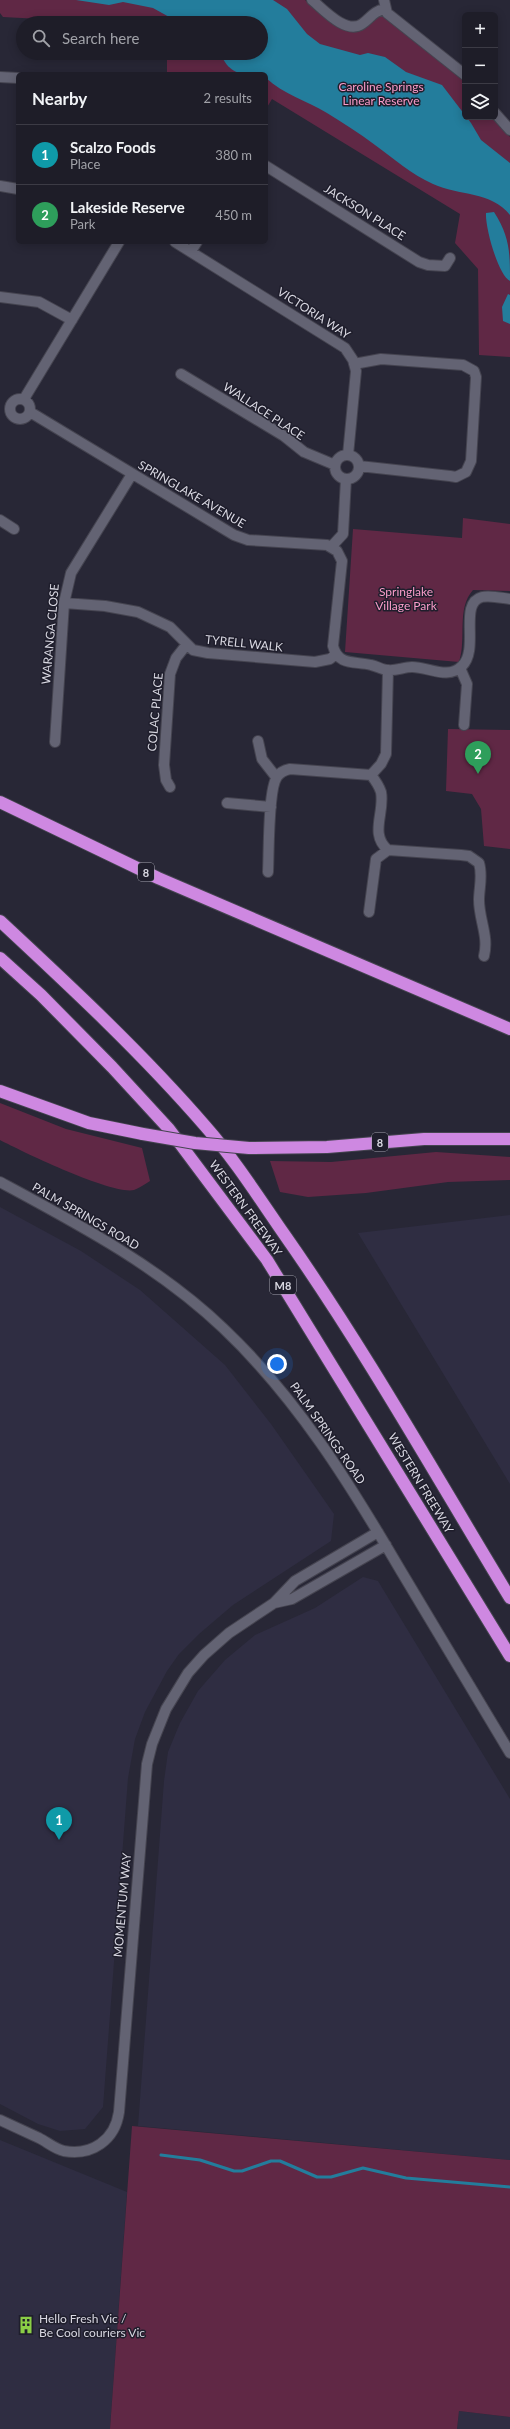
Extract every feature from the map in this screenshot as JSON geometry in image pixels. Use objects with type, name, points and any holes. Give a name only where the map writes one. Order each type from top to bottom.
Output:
[{"type":"highway","name":"8","points":[[0,802],[158,878],[510,1029]]},
{"type":"highway","name":"WESTERN FREEWAY","points":[[0,921],[64,980],[144,1060],[216,1140],[313,1276],[385,1391],[510,1598]]},
{"type":"highway","name":"WESTERN FREEWAY","points":[[0,958],[63,1017],[169,1129],[263,1253],[510,1656]]},
{"type":"highway","name":"8","points":[[0,1091],[89,1123],[196,1143],[249,1148],[327,1147],[424,1139],[510,1139]]},
{"type":"street","points":[[312,0],[340,23],[348,26],[361,25],[384,5],[462,72]]},
{"type":"street","points":[[0,77],[16,78]]},
{"type":"street","points":[[498,116],[510,130]]},
{"type":"street","name":"JACKSON PLACE","points":[[268,167],[419,262],[445,266],[450,258]]},
{"type":"street","points":[[0,186],[16,188]]},
{"type":"street","points":[[24,399],[118,244]]},
{"type":"street","name":"VICTORIA WAY","points":[[179,244],[337,341],[351,355],[354,364],[355,384],[348,455]]},
{"type":"street","points":[[191,251],[196,244]]},
{"type":"street","points":[[0,297],[39,302],[72,320]]},
{"type":"street","points":[[354,364],[381,359],[463,365],[474,371],[476,377],[471,461],[466,472],[450,476],[359,466]]},
{"type":"street","name":"WALLACE PLACE","points":[[181,374],[284,436],[304,452],[334,466]]},
{"type":"street","points":[[24,399],[30,407],[30,412],[24,418],[16,418],[5,409],[14,400],[24,399]]},
{"type":"street","name":"SPRINGLAKE AVENUE","points":[[30,412],[241,538],[321,544],[332,547]]},
{"type":"street","points":[[348,455],[356,458],[359,466],[357,474],[346,479],[336,473],[334,466],[341,456],[348,455]]},
{"type":"street","name":"WARANGA CLOSE","points":[[55,742],[64,603],[67,582],[75,564],[132,474]]},
{"type":"street","points":[[346,479],[343,534],[332,547],[337,551],[342,561],[339,600],[333,633],[333,646],[336,654],[345,661],[370,664],[388,670],[413,667],[448,672],[460,668],[467,661],[470,652],[470,614],[475,602],[482,597],[510,598]]},
{"type":"street","points":[[0,520],[14,529]]},
{"type":"street","name":"TYRELL WALK","points":[[64,603],[116,607],[138,612],[170,628],[193,650],[208,653],[307,662],[324,662],[336,654]]},
{"type":"street","name":"COLAC PLACE","points":[[170,787],[166,780],[164,765],[170,674],[176,658],[187,644]]},
{"type":"street","points":[[460,668],[467,684],[464,725]]},
{"type":"street","points":[[371,775],[382,764],[386,754],[388,670]]},
{"type":"street","points":[[258,741],[262,759],[276,777]]},
{"type":"street","points":[[268,872],[271,807],[276,777],[284,771],[290,769],[371,775]]},
{"type":"street","points":[[371,775],[381,792],[379,836],[388,850]]},
{"type":"street","points":[[227,803],[271,807]]},
{"type":"street","points":[[369,912],[376,859],[388,850],[469,856],[479,863],[481,875],[480,911],[486,941],[484,956]]},
{"type":"street","name":"PALM SPRINGS ROAD","points":[[0,1182],[122,1251],[158,1275],[222,1326],[272,1377],[339,1469],[510,1753]]},
{"type":"street","name":"MOMENTUM WAY","points":[[0,2120],[62,2150],[76,2152],[92,2149],[112,2134],[117,2125],[119,2112],[145,1789],[152,1744],[166,1709],[188,1673],[228,1633],[274,1603],[295,1581],[378,1532]]},
{"type":"street","name":"MOMENTUM WAY","points":[[274,1603],[292,1599],[386,1545]]},
{"type":"shaded area","points":[[0,1207],[81,1251],[140,1290],[225,1365],[271,1424],[334,1514],[331,1541],[233,1605],[199,1634],[179,1654],[167,1671],[145,1712],[135,1739],[128,1778],[103,2107],[85,2129],[60,2131],[38,2124],[0,2104]]},
{"type":"shaded area","points":[[510,1215],[510,1484],[358,1233]]},
{"type":"shaded area","points":[[363,1577],[378,1581],[510,1799],[510,2160],[138,2126],[164,1781],[168,1752],[180,1723],[198,1691],[225,1660],[255,1635],[315,1608]]},
{"type":"shaded area","points":[[0,2140],[127,2192],[110,2429],[0,2429]]},
{"type":"shaded area","points":[[459,2411],[510,2417],[510,2429],[457,2429]]},
{"type":"green space","name":"Caroline Springs Linear Reserve","points":[[0,0],[305,0],[336,25],[349,31],[355,31],[361,28],[379,16],[385,17],[462,80],[462,120],[496,120],[510,137],[510,357],[479,355],[478,269],[455,243],[460,214],[272,99],[268,106],[268,72],[167,72],[167,60],[268,60],[268,16],[3,17],[0,13]]},
{"type":"green space","name":"Springlake Village Park","points":[[463,518],[510,524],[510,591],[473,590],[468,598],[463,615],[462,644],[459,662],[345,652],[353,529],[462,538]]},
{"type":"green space","points":[[448,729],[510,730],[510,849],[484,846],[481,809],[472,794],[446,791]]},
{"type":"green space","points":[[0,1103],[66,1129],[142,1148],[150,1181],[134,1190],[123,1190],[107,1186],[67,1171],[0,1140]]},
{"type":"green space","points":[[436,1152],[510,1157],[510,1180],[448,1182],[366,1193],[308,1197],[280,1192],[270,1161],[331,1162]]},
{"type":"green space","points":[[132,2126],[510,2160],[510,2417],[459,2411],[457,2429],[110,2429]]},
{"type":"water","points":[[76,0],[273,0],[287,9],[307,34],[320,44],[360,55],[368,53],[385,57],[406,72],[442,85],[462,111],[462,120],[469,120],[481,140],[510,163],[510,215],[494,202],[474,195],[443,188],[417,176],[363,136],[319,108],[280,89],[268,80],[268,72],[238,72],[228,66],[224,60],[268,60],[268,16],[167,16],[153,8],[123,2],[109,5]]},
{"type":"water","points":[[494,212],[503,229],[508,245],[510,281],[505,277],[501,270],[490,239],[486,213]]},
{"type":"water","points":[[508,294],[510,295],[510,324],[503,321],[502,307]]},
{"type":"waterway","points":[[161,2155],[200,2160],[234,2171],[242,2171],[271,2161],[280,2161],[317,2177],[331,2177],[363,2168],[406,2178],[510,2187]]},
{"type":"place","name":"Lakeside Reserve","points":[[478,774]]},
{"type":"place","name":"Scalzo Foods","points":[[59,1840]]},
{"type":"place","name":"Hello Fresh Vic / Be Cool couriers Vic","points":[[26,2325]]}]
